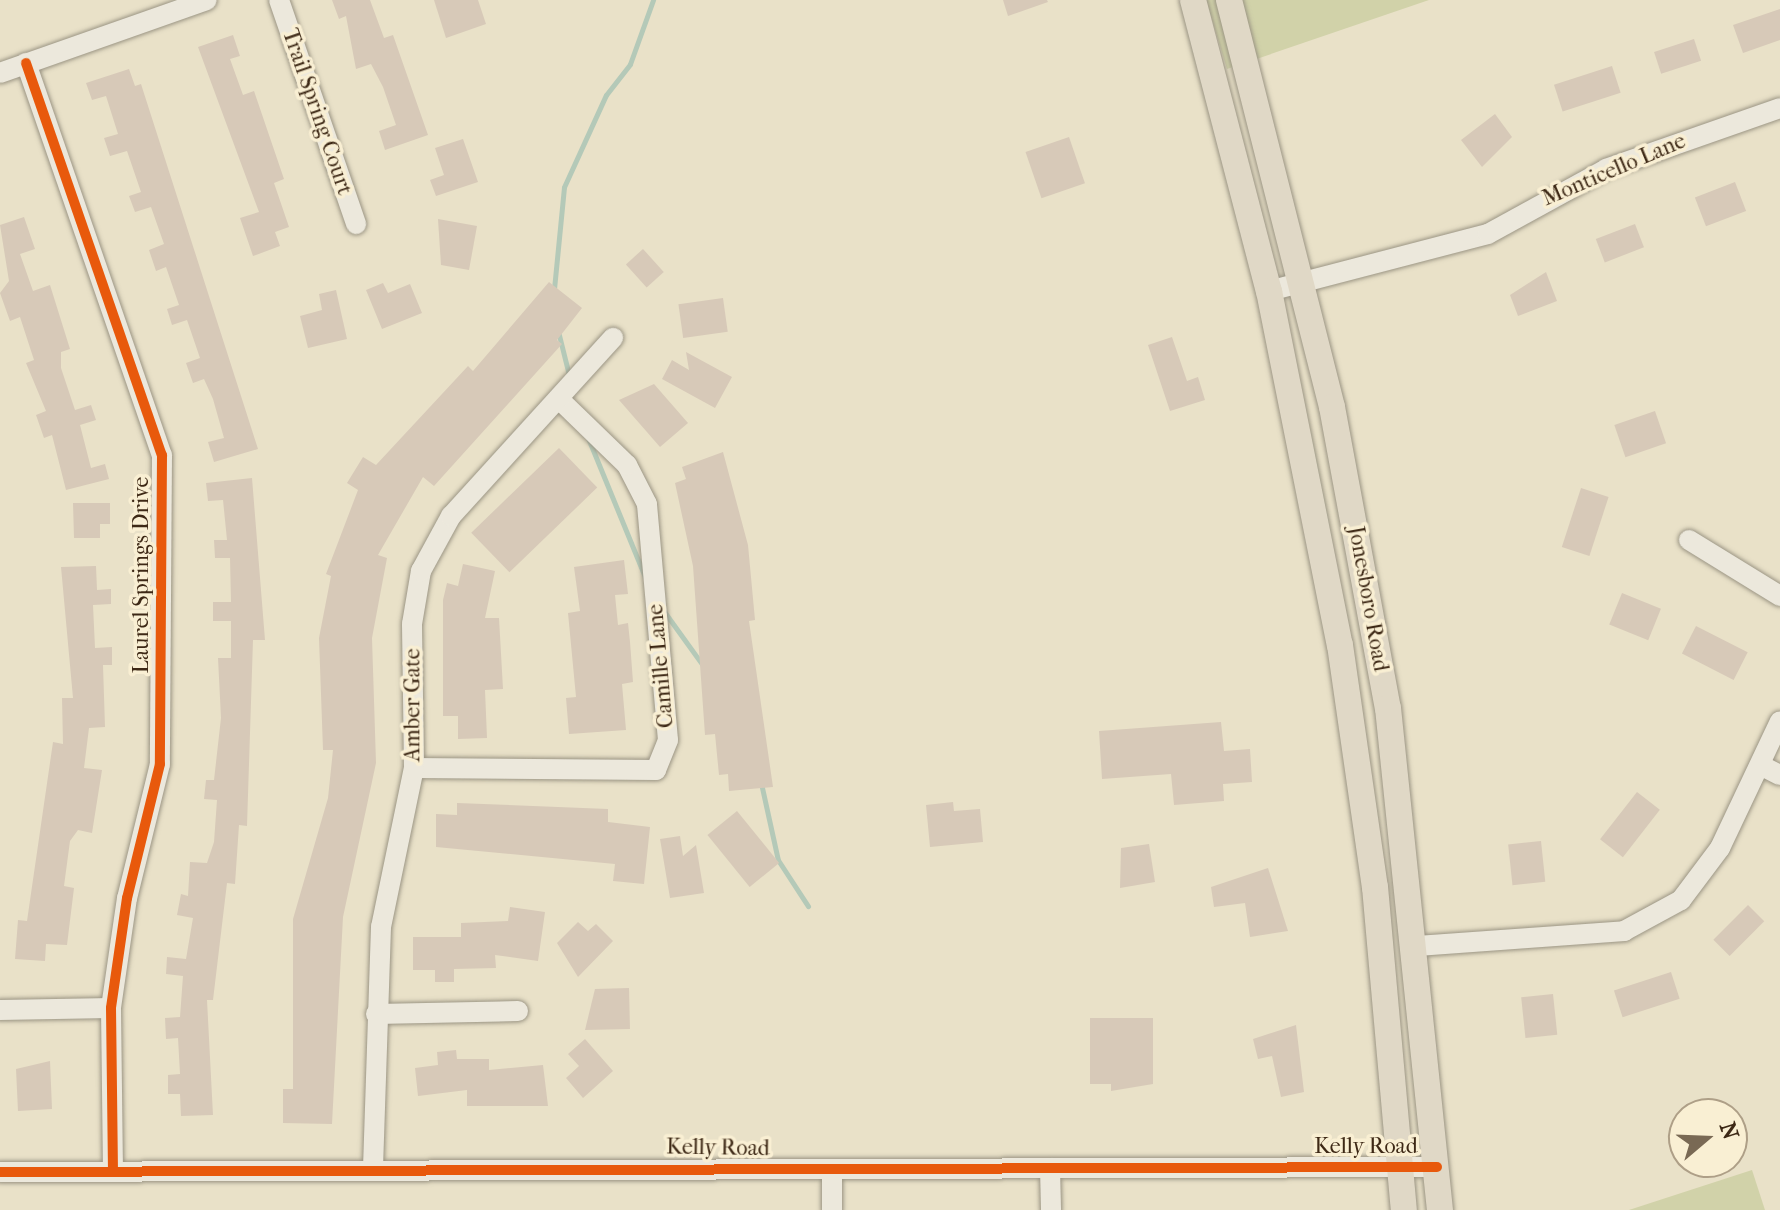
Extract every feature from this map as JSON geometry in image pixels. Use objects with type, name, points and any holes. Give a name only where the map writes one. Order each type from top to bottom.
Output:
[{"type":"main road","name":"Jonesboro Road","points":[[1193,0],[1269,291],[1359,759],[1404,1210]]},
{"type":"main road","name":"Jonesboro Road","points":[[1229,0],[1304,282],[1385,694],[1417,946],[1440,1210]]},
{"type":"street","points":[[0,73],[207,0]]},
{"type":"street","name":"Trail Spring Court","points":[[279,0],[356,224]]},
{"type":"street","name":"Laurel Springs Drive","points":[[26,63],[162,455],[160,764],[127,898],[111,1008],[113,1170]]},
{"type":"street","name":"Monticello Lane","points":[[1269,291],[1488,234],[1606,169],[1780,108]]},
{"type":"street","name":"Amber Gate","points":[[373,1168],[381,927],[414,768],[412,624],[421,571],[451,516],[613,338]]},
{"type":"street","name":"Camille Lane","points":[[414,768],[656,770],[664,750],[647,504],[627,465],[559,399]]},
{"type":"street","points":[[1689,540],[1780,596]]},
{"type":"street","points":[[1417,946],[1624,931],[1648,921],[1699,881],[1780,721]]},
{"type":"street","points":[[1760,765],[1780,775]]},
{"type":"street","points":[[0,1010],[111,1008]]},
{"type":"street","points":[[376,1014],[518,1011]]},
{"type":"street","name":"Kelly Road","points":[[0,1172],[373,1168],[1437,1167]]},
{"type":"street","points":[[1050,1168],[1051,1210]]},
{"type":"street","points":[[832,1169],[832,1210]]},
{"type":"green space","points":[[1206,0],[1429,0],[1227,69]]},
{"type":"green space","points":[[1752,1170],[1765,1210],[1629,1210],[1727,1178],[1748,1178],[1748,1171]]},
{"type":"building","points":[[332,0],[370,0],[384,38],[393,35],[428,135],[385,150],[379,131],[396,125],[383,87],[371,64],[356,69],[346,16],[339,19]]},
{"type":"building","points":[[434,0],[478,0],[486,24],[446,38]]},
{"type":"building","points":[[1003,0],[1047,0],[1048,2],[1008,16]]},
{"type":"building","points":[[1780,9],[1780,40],[1743,53],[1733,25]]},
{"type":"building","points":[[233,35],[240,56],[230,59],[243,95],[254,91],[284,179],[274,183],[289,227],[275,232],[280,246],[253,256],[240,218],[259,212],[198,47]]},
{"type":"building","points":[[1694,39],[1701,61],[1661,74],[1654,52]]},
{"type":"building","points":[[1612,66],[1621,93],[1563,111],[1554,85]]},
{"type":"building","points":[[129,69],[135,86],[141,84],[258,449],[214,462],[208,442],[224,438],[213,399],[204,379],[193,383],[186,363],[200,358],[187,320],[172,325],[167,309],[179,305],[166,267],[156,271],[149,250],[164,244],[151,207],[135,212],[129,196],[141,192],[127,151],[110,156],[104,138],[118,134],[106,96],[92,100],[86,83]]},
{"type":"building","points":[[1495,114],[1512,137],[1482,167],[1461,140]]},
{"type":"building","points":[[1069,137],[1085,183],[1041,198],[1026,152]]},
{"type":"building","points":[[463,139],[478,182],[436,196],[430,180],[444,175],[435,148]]},
{"type":"building","points":[[1735,182],[1746,211],[1706,226],[1695,197]]},
{"type":"building","points":[[24,217],[35,249],[20,254],[33,291],[50,285],[70,349],[61,352],[61,368],[75,410],[91,405],[96,420],[80,425],[91,468],[105,464],[109,479],[66,490],[52,435],[44,438],[36,415],[46,411],[26,363],[34,360],[20,317],[10,321],[0,293],[9,281],[0,225]]},
{"type":"building","points":[[438,219],[477,226],[469,270],[441,265]]},
{"type":"building","points":[[1635,224],[1644,247],[1605,262],[1596,239]]},
{"type":"building","points":[[643,249],[664,272],[647,287],[626,264]]},
{"type":"building","points":[[1546,272],[1557,301],[1518,316],[1510,295]]},
{"type":"building","points":[[549,282],[582,308],[557,340],[562,344],[434,486],[423,477],[378,555],[387,558],[372,638],[376,763],[343,917],[332,1124],[283,1123],[283,1089],[293,1089],[293,919],[328,798],[333,750],[323,750],[319,638],[331,576],[326,574],[358,490],[347,483],[363,457],[376,465],[468,366],[473,371]]},
{"type":"building","points":[[383,283],[388,293],[410,284],[422,313],[382,329],[366,290]]},
{"type":"building","points":[[336,290],[347,339],[308,348],[300,316],[322,310],[319,294]]},
{"type":"building","points":[[723,298],[728,332],[683,338],[678,304]]},
{"type":"building","points":[[1172,337],[1187,381],[1198,377],[1205,400],[1170,411],[1148,345]]},
{"type":"building","points":[[686,352],[732,377],[715,408],[662,379],[672,360],[689,370]]},
{"type":"building","points":[[654,384],[688,423],[660,447],[619,400]]},
{"type":"building","points":[[1655,411],[1666,443],[1625,457],[1614,425]]},
{"type":"building","points":[[559,448],[597,488],[509,572],[471,533]]},
{"type":"building","points":[[723,452],[748,545],[755,620],[749,621],[773,787],[729,791],[728,774],[719,775],[715,734],[705,735],[693,566],[675,483],[686,479],[682,467]]},
{"type":"building","points":[[252,478],[265,640],[253,640],[247,826],[239,825],[235,884],[227,883],[213,1000],[207,1000],[213,1115],[181,1116],[180,1094],[168,1094],[168,1075],[180,1074],[178,1038],[166,1039],[165,1018],[180,1017],[183,976],[166,974],[167,957],[186,959],[193,918],[177,915],[181,894],[188,896],[190,862],[207,863],[214,842],[217,800],[204,799],[206,780],[214,780],[221,718],[218,658],[231,658],[231,621],[213,621],[213,602],[231,602],[230,558],[215,558],[214,540],[227,540],[223,500],[208,501],[206,483]]},
{"type":"building","points":[[1581,488],[1609,497],[1589,556],[1562,547]]},
{"type":"building","points":[[73,503],[110,503],[110,524],[100,524],[100,538],[74,538]]},
{"type":"building","points":[[624,560],[628,594],[615,595],[618,625],[628,623],[630,642],[633,682],[622,684],[626,730],[569,734],[566,698],[576,697],[568,613],[580,611],[574,567]]},
{"type":"building","points":[[463,564],[495,571],[485,618],[499,618],[503,689],[485,690],[487,738],[458,739],[458,716],[443,716],[443,600],[447,583],[458,586]]},
{"type":"building","points":[[96,566],[97,590],[111,589],[111,604],[93,605],[95,648],[112,647],[112,665],[103,665],[105,727],[89,728],[84,768],[102,770],[92,833],[78,830],[70,841],[64,886],[74,888],[67,945],[46,944],[45,961],[15,959],[18,920],[27,921],[53,742],[63,744],[62,698],[73,698],[61,567]]},
{"type":"building","points":[[1622,593],[1661,609],[1648,640],[1609,625]]},
{"type":"building","points":[[1696,626],[1748,652],[1734,680],[1682,654]]},
{"type":"building","points":[[1221,722],[1224,751],[1250,749],[1252,782],[1223,784],[1224,801],[1174,805],[1171,774],[1102,779],[1099,731]]},
{"type":"building","points":[[1637,792],[1660,810],[1623,857],[1600,839]]},
{"type":"building","points":[[953,802],[954,811],[980,809],[983,842],[930,847],[926,805]]},
{"type":"building","points":[[457,803],[608,809],[608,822],[650,827],[644,884],[613,881],[615,864],[436,847],[436,814],[457,815]]},
{"type":"building","points":[[737,811],[779,863],[750,887],[707,835]]},
{"type":"building","points":[[680,836],[683,856],[696,845],[704,893],[670,898],[660,839]]},
{"type":"building","points":[[1541,841],[1545,882],[1512,885],[1508,844]]},
{"type":"building","points":[[1149,844],[1155,882],[1120,888],[1121,848]]},
{"type":"building","points":[[1268,868],[1288,931],[1250,937],[1245,903],[1214,907],[1211,887]]},
{"type":"building","points":[[1748,905],[1764,921],[1730,956],[1713,940]]},
{"type":"building","points":[[510,907],[545,912],[538,961],[495,955],[496,968],[454,969],[454,982],[435,982],[435,970],[413,970],[413,937],[461,937],[461,923],[508,921]]},
{"type":"building","points":[[578,922],[588,931],[596,924],[613,941],[578,977],[557,943]]},
{"type":"building","points":[[1671,972],[1680,999],[1623,1017],[1614,991]]},
{"type":"building","points":[[629,988],[630,1029],[585,1030],[595,989]]},
{"type":"building","points":[[1553,994],[1557,1035],[1525,1038],[1521,997]]},
{"type":"building","points":[[1090,1018],[1153,1018],[1153,1084],[1111,1091],[1111,1084],[1090,1084]]},
{"type":"building","points":[[1296,1025],[1304,1092],[1281,1097],[1272,1056],[1258,1059],[1253,1039]]},
{"type":"building","points":[[585,1039],[613,1071],[583,1098],[566,1078],[579,1066],[568,1054]]},
{"type":"building","points":[[456,1050],[457,1059],[489,1059],[489,1070],[543,1065],[548,1106],[467,1106],[467,1090],[418,1096],[415,1068],[438,1065],[437,1052]]},
{"type":"building","points":[[50,1061],[52,1109],[18,1111],[16,1069]]},
{"type":"waterway","points":[[554,289],[564,187],[606,95],[630,64],[653,0]]},
{"type":"waterway","points":[[558,331],[570,379]]},
{"type":"waterway","points":[[588,438],[645,577]]},
{"type":"waterway","points":[[663,610],[702,664]]},
{"type":"waterway","points":[[761,783],[778,860],[808,906]]},
{"type":"cycle path","points":[[26,63],[162,455],[160,764],[127,898],[111,1008],[113,1170]]},
{"type":"cycle path","points":[[0,1172],[1437,1167]]}]
